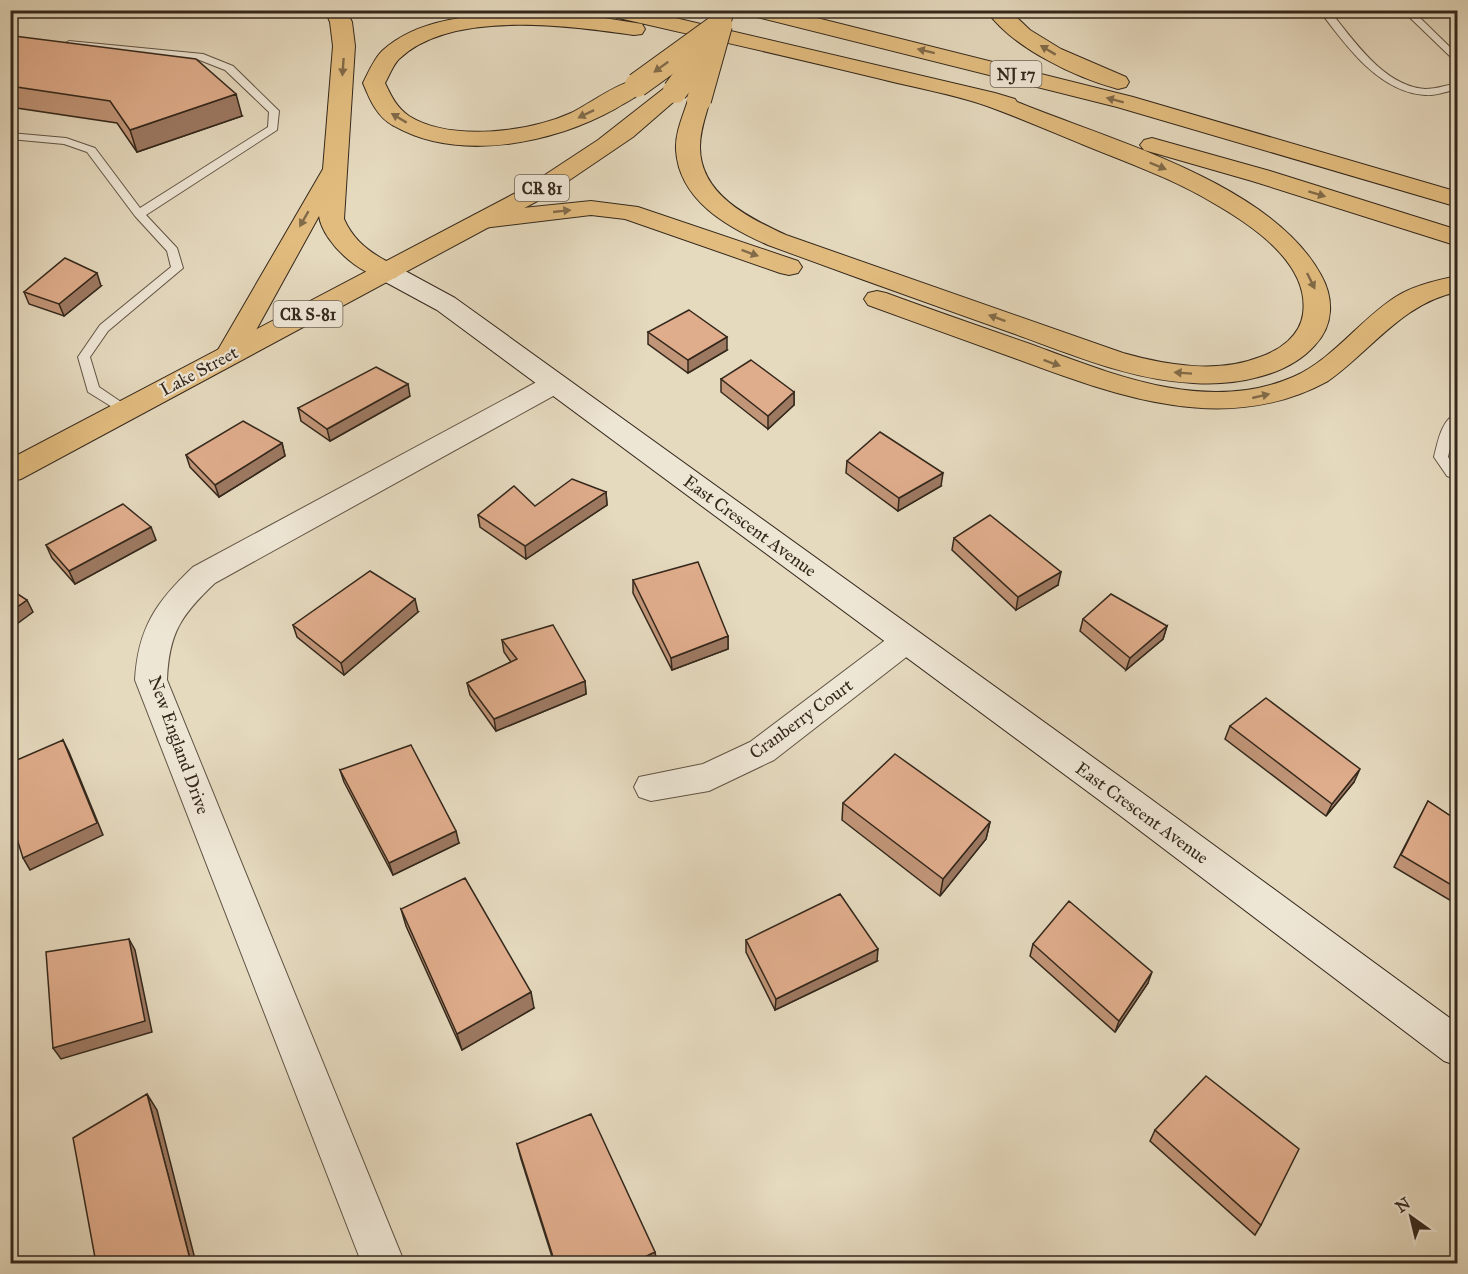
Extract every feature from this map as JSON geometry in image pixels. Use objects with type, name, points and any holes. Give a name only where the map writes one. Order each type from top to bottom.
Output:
[{"type":"main road","points":[[334,10],[341,22],[344,46],[331,209],[334,227],[351,251],[387,272]]},
{"type":"main road","name":"NJ 17","points":[[610,10],[815,56],[987,98],[1261,176],[1458,238]]},
{"type":"main road","name":"NJ 17","points":[[757,10],[1125,102],[1458,200]]},
{"type":"main road","points":[[996,10],[1024,36],[1081,68],[1418,187]]},
{"type":"main road","points":[[722,17],[637,85],[601,107],[557,126],[518,135],[470,138],[431,132],[399,120],[387,111],[381,103],[374,83],[382,63],[405,40],[437,27],[495,17],[580,21],[815,56]]},
{"type":"main road","points":[[722,17],[688,146],[692,170],[710,197],[738,221],[777,240],[1113,359],[1165,372],[1219,374],[1266,365],[1287,356],[1311,332],[1318,317],[1318,300],[1314,283],[1301,262],[1264,225],[1221,197],[1168,170],[987,98]]},
{"type":"main road","name":"CR 81","points":[[387,272],[570,171],[633,126],[675,91],[706,49],[722,17]]},
{"type":"main road","points":[[229,355],[304,218],[335,169]]},
{"type":"main road","points":[[483,220],[591,208],[629,212],[676,226],[1112,384],[1167,398],[1193,401],[1254,398],[1303,383],[1335,364],[1406,302],[1438,288],[1458,284]]},
{"type":"main road","name":"Lake Street","points":[[10,472],[387,272]]},
{"type":"street","name":"East Crescent Avenue","points":[[387,272],[446,304],[1131,804],[1458,1048]]},
{"type":"street","name":"New England Drive","points":[[384,1263],[151,680],[151,653],[160,626],[178,599],[204,575],[554,384]]},
{"type":"street","name":"Cranberry Court","points":[[651,787],[709,777],[762,751],[907,640]]},
{"type":"lane","points":[[1323,10],[1376,70],[1396,84],[1424,92],[1458,86]]},
{"type":"lane","points":[[1406,10],[1458,61]]},
{"type":"lane","points":[[59,43],[199,56],[229,68],[274,111],[273,128],[139,214]]},
{"type":"lane","points":[[10,136],[66,141],[91,150],[139,214],[173,250],[177,268],[104,328],[84,357],[93,388],[125,411]]},
{"type":"lane","points":[[1458,417],[1447,432],[1441,457],[1452,474],[1458,476]]},
{"type":"building","points":[[14,36],[196,59],[236,94],[130,130],[110,101],[10,86],[10,39]]},
{"type":"building","points":[[65,258],[97,273],[59,304],[24,292]]},
{"type":"building","points":[[689,310],[727,337],[688,360],[648,332]]},
{"type":"building","points":[[751,360],[794,392],[768,416],[721,379]]},
{"type":"building","points":[[376,367],[408,384],[327,429],[298,408]]},
{"type":"building","points":[[243,421],[282,443],[215,485],[186,455]]},
{"type":"building","points":[[880,432],[943,473],[899,498],[847,461]]},
{"type":"building","points":[[572,479],[606,492],[525,546],[478,515],[514,486],[535,506]]},
{"type":"building","points":[[123,504],[151,527],[69,571],[46,545]]},
{"type":"building","points":[[990,515],[1061,572],[1018,597],[954,538]]},
{"type":"building","points":[[698,562],[728,636],[671,658],[633,580]]},
{"type":"building","points":[[370,571],[415,599],[341,663],[293,625]]},
{"type":"building","points":[[10,589],[27,600],[10,612]]},
{"type":"building","points":[[1111,594],[1167,626],[1130,658],[1083,619]]},
{"type":"building","points":[[553,625],[585,681],[494,719],[467,683],[517,659],[502,640]]},
{"type":"building","points":[[1266,698],[1360,769],[1332,804],[1230,726]]},
{"type":"building","points":[[63,740],[97,823],[23,858],[10,817],[10,763]]},
{"type":"building","points":[[411,745],[456,831],[389,863],[340,770]]},
{"type":"building","points":[[895,754],[990,822],[943,879],[843,803]]},
{"type":"building","points":[[1428,801],[1458,821],[1458,889],[1401,855]]},
{"type":"building","points":[[465,878],[531,992],[457,1034],[401,909]]},
{"type":"building","points":[[840,894],[878,949],[776,999],[746,940]]},
{"type":"building","points":[[1069,901],[1152,972],[1119,1021],[1033,944]]},
{"type":"building","points":[[129,939],[145,1021],[53,1048],[46,952]]},
{"type":"building","points":[[1206,1076],[1299,1149],[1261,1225],[1155,1130]]},
{"type":"building","points":[[147,1094],[191,1263],[96,1263],[73,1138]]},
{"type":"building","points":[[591,1114],[655,1252],[632,1263],[555,1263],[517,1144]]}]
